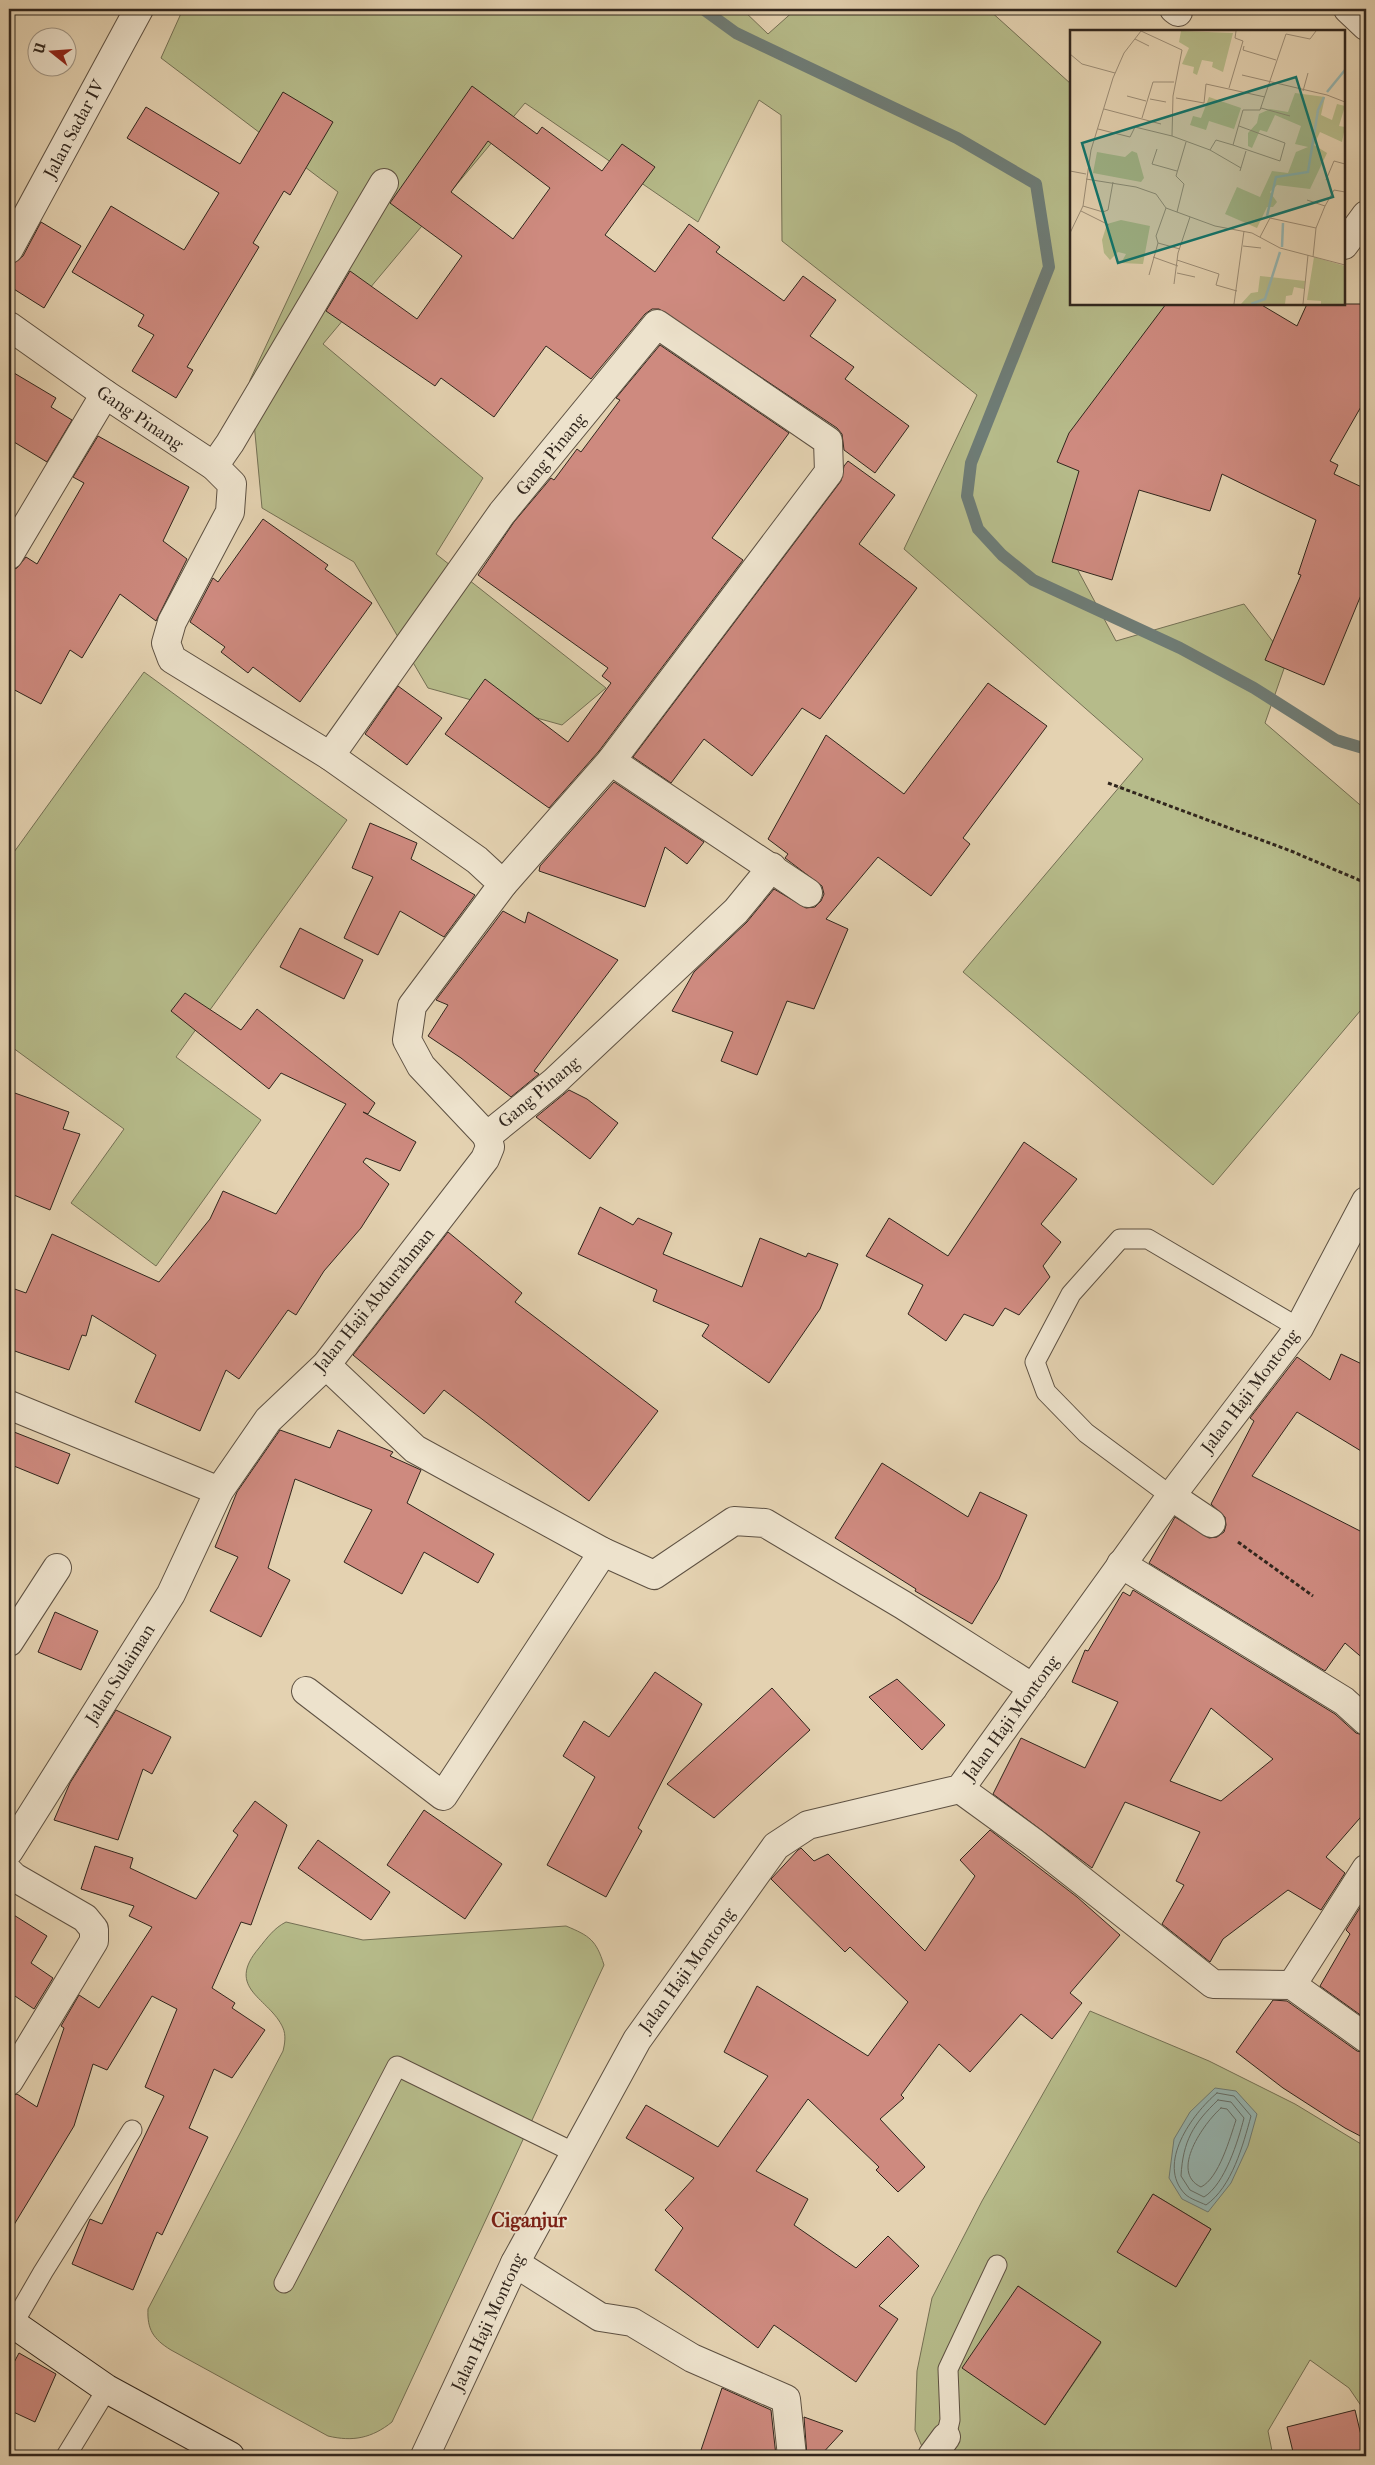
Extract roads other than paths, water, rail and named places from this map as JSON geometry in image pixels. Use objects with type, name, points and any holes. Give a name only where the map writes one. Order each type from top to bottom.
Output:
[{"type":"street","name":"Jalan Sadar IV","points":[[9,248],[139,9]]},
{"type":"street","points":[[1348,9],[1366,26]]},
{"type":"street","points":[[214,466],[230,443],[384,183]]},
{"type":"street","points":[[1345,244],[1366,214]]},
{"type":"street","name":"Gang Pinang","points":[[330,756],[502,513],[657,324],[828,441],[829,472],[611,760]]},
{"type":"street","name":"Gang Pinang","points":[[9,326],[105,394],[214,466],[232,484],[230,512],[172,622],[166,643],[172,659],[330,756],[477,860],[503,884],[412,1006],[407,1040],[421,1066],[487,1136],[554,1082],[714,932],[736,911],[772,867]]},
{"type":"street","points":[[9,555],[105,394]]},
{"type":"street","points":[[503,884],[611,760],[808,893]]},
{"type":"street","name":"Jalan Haji Abdurahman","points":[[219,1491],[268,1420],[326,1365],[485,1159],[490,1147],[487,1136]]},
{"type":"street","name":"Jalan Haji Montong","points":[[425,2456],[515,2263],[637,2040],[776,1846],[808,1825],[960,1789],[1171,1496],[1299,1328],[1366,1201]]},
{"type":"street","points":[[326,1365],[415,1449],[604,1552],[654,1575],[734,1522],[765,1524],[903,1606],[1032,1688]]},
{"type":"street","points":[[9,1405],[219,1491]]},
{"type":"street","name":"Jalan Sulaiman","points":[[9,1851],[171,1594],[219,1491]]},
{"type":"street","points":[[1171,1496],[1211,1523]]},
{"type":"street","points":[[306,1691],[443,1796],[604,1552]]},
{"type":"street","points":[[1122,1564],[1344,1701],[1366,1721]]},
{"type":"street","points":[[9,1642],[57,1568]]},
{"type":"street","points":[[960,1789],[1033,1842],[1213,1984],[1292,1985],[1366,2038]]},
{"type":"street","points":[[1292,1985],[1366,1868]]},
{"type":"street","points":[[9,1872],[14,1877],[85,1918],[94,1929],[94,1941],[9,2081]]},
{"type":"street","points":[[515,2263],[600,2317],[632,2322],[692,2358],[786,2399],[792,2456]]},
{"type":"street","points":[[11,2323],[107,2389],[230,2456]]},
{"type":"lane","points":[[1171,1496],[1086,1434],[1046,1392],[1035,1362],[1071,1294],[1120,1238],[1148,1239],[1299,1328]]},
{"type":"lane","points":[[284,2283],[397,2066],[575,2153]]},
{"type":"lane","points":[[11,2323],[132,2130]]},
{"type":"lane","points":[[939,2447],[950,2420],[948,2369],[996,2265]]},
{"type":"lane","points":[[66,2456],[107,2389]]},
{"type":"water","points":[[1215,2088],[1236,2091],[1257,2114],[1248,2146],[1231,2183],[1208,2212],[1182,2199],[1169,2178],[1174,2139],[1190,2112]]},
{"type":"waterway","points":[[703,9],[736,33],[957,138],[1036,184],[1049,267],[971,463],[967,496],[978,529],[1002,555],[1033,580],[1180,648],[1254,688],[1336,740],[1363,748]]},
{"type":"district","name":"Ciganjur","points":[[529,2220]]}]
